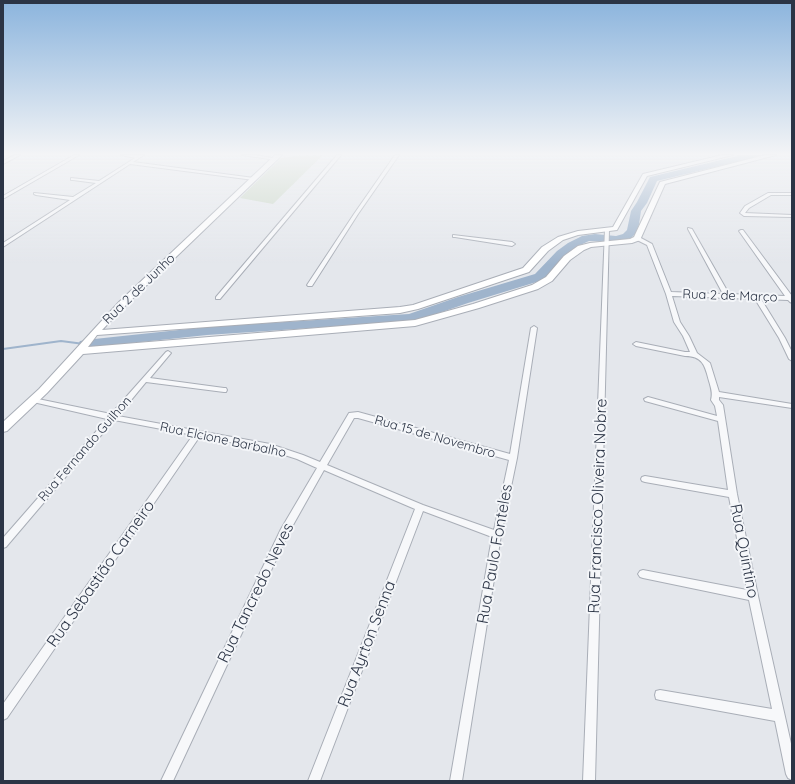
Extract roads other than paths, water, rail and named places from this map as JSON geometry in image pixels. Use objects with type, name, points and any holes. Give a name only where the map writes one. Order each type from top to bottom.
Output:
[{"type":"street","points":[[3,198],[14,192]]},
{"type":"street","points":[[3,245],[86,192]]},
{"type":"street","name":"Rua 2 de Junho","points":[[3,428],[33,400],[80,351],[94,333],[168,260],[242,192]]},
{"type":"street","points":[[218,298],[308,192]]},
{"type":"street","points":[[310,285],[372,192]]},
{"type":"street","points":[[94,333],[400,310],[415,307],[526,270],[545,248],[565,237],[576,233],[615,229],[634,192]]},
{"type":"street","points":[[80,351],[415,323],[476,306],[535,287],[549,279],[567,258],[575,252],[590,246],[606,242],[632,241],[637,238],[658,192]]},
{"type":"street","points":[[36,194],[75,199]]},
{"type":"street","points":[[792,194],[770,194],[743,210],[742,214],[792,216]]},
{"type":"street","points":[[690,229],[727,296]]},
{"type":"street","name":"Rua Francisco Oliveira Nobre","points":[[589,781],[607,230]]},
{"type":"street","points":[[741,231],[791,299]]},
{"type":"street","points":[[455,236],[512,244]]},
{"type":"street","name":"Rua Quintino","points":[[637,238],[649,244],[669,294],[677,322],[686,336],[694,354],[707,363],[716,394],[715,400],[718,405],[733,494],[753,596],[778,716],[792,774]]},
{"type":"street","name":"Rua 2 de Março","points":[[669,294],[791,299]]},
{"type":"street","points":[[757,297],[782,338],[792,359]]},
{"type":"street","name":"Rua Paulo Fonteles","points":[[456,781],[497,535],[513,458],[534,328]]},
{"type":"street","points":[[636,344],[684,354],[694,354]]},
{"type":"street","name":"Rua Fernando Guilhon","points":[[3,544],[168,353]]},
{"type":"street","points":[[145,380],[224,390]]},
{"type":"street","points":[[716,394],[792,406]]},
{"type":"street","points":[[648,399],[720,419]]},
{"type":"street","name":"Rua Elcione Barbalho","points":[[33,400],[112,417],[270,447],[322,466],[420,507],[497,535]]},
{"type":"street","name":"Rua Tancredo Neves","points":[[167,781],[284,532],[352,414],[358,415]]},
{"type":"street","name":"Rua 15 de Novembro","points":[[358,415],[513,458]]},
{"type":"street","name":"Rua Sebastião Carneiro","points":[[3,714],[198,434]]},
{"type":"street","points":[[645,479],[733,494]]},
{"type":"street","name":"Rua Ayrton Senna","points":[[314,781],[420,507]]},
{"type":"street","points":[[643,574],[753,596]]},
{"type":"street","points":[[660,695],[778,716]]},
{"type":"waterway","points":[[85,344],[207,331],[411,318],[463,300],[539,277],[561,254],[572,245],[586,238],[595,237],[616,239],[627,236],[632,231],[636,211],[647,192]]},
{"type":"waterway","points":[[3,349],[61,341],[84,344]]}]
